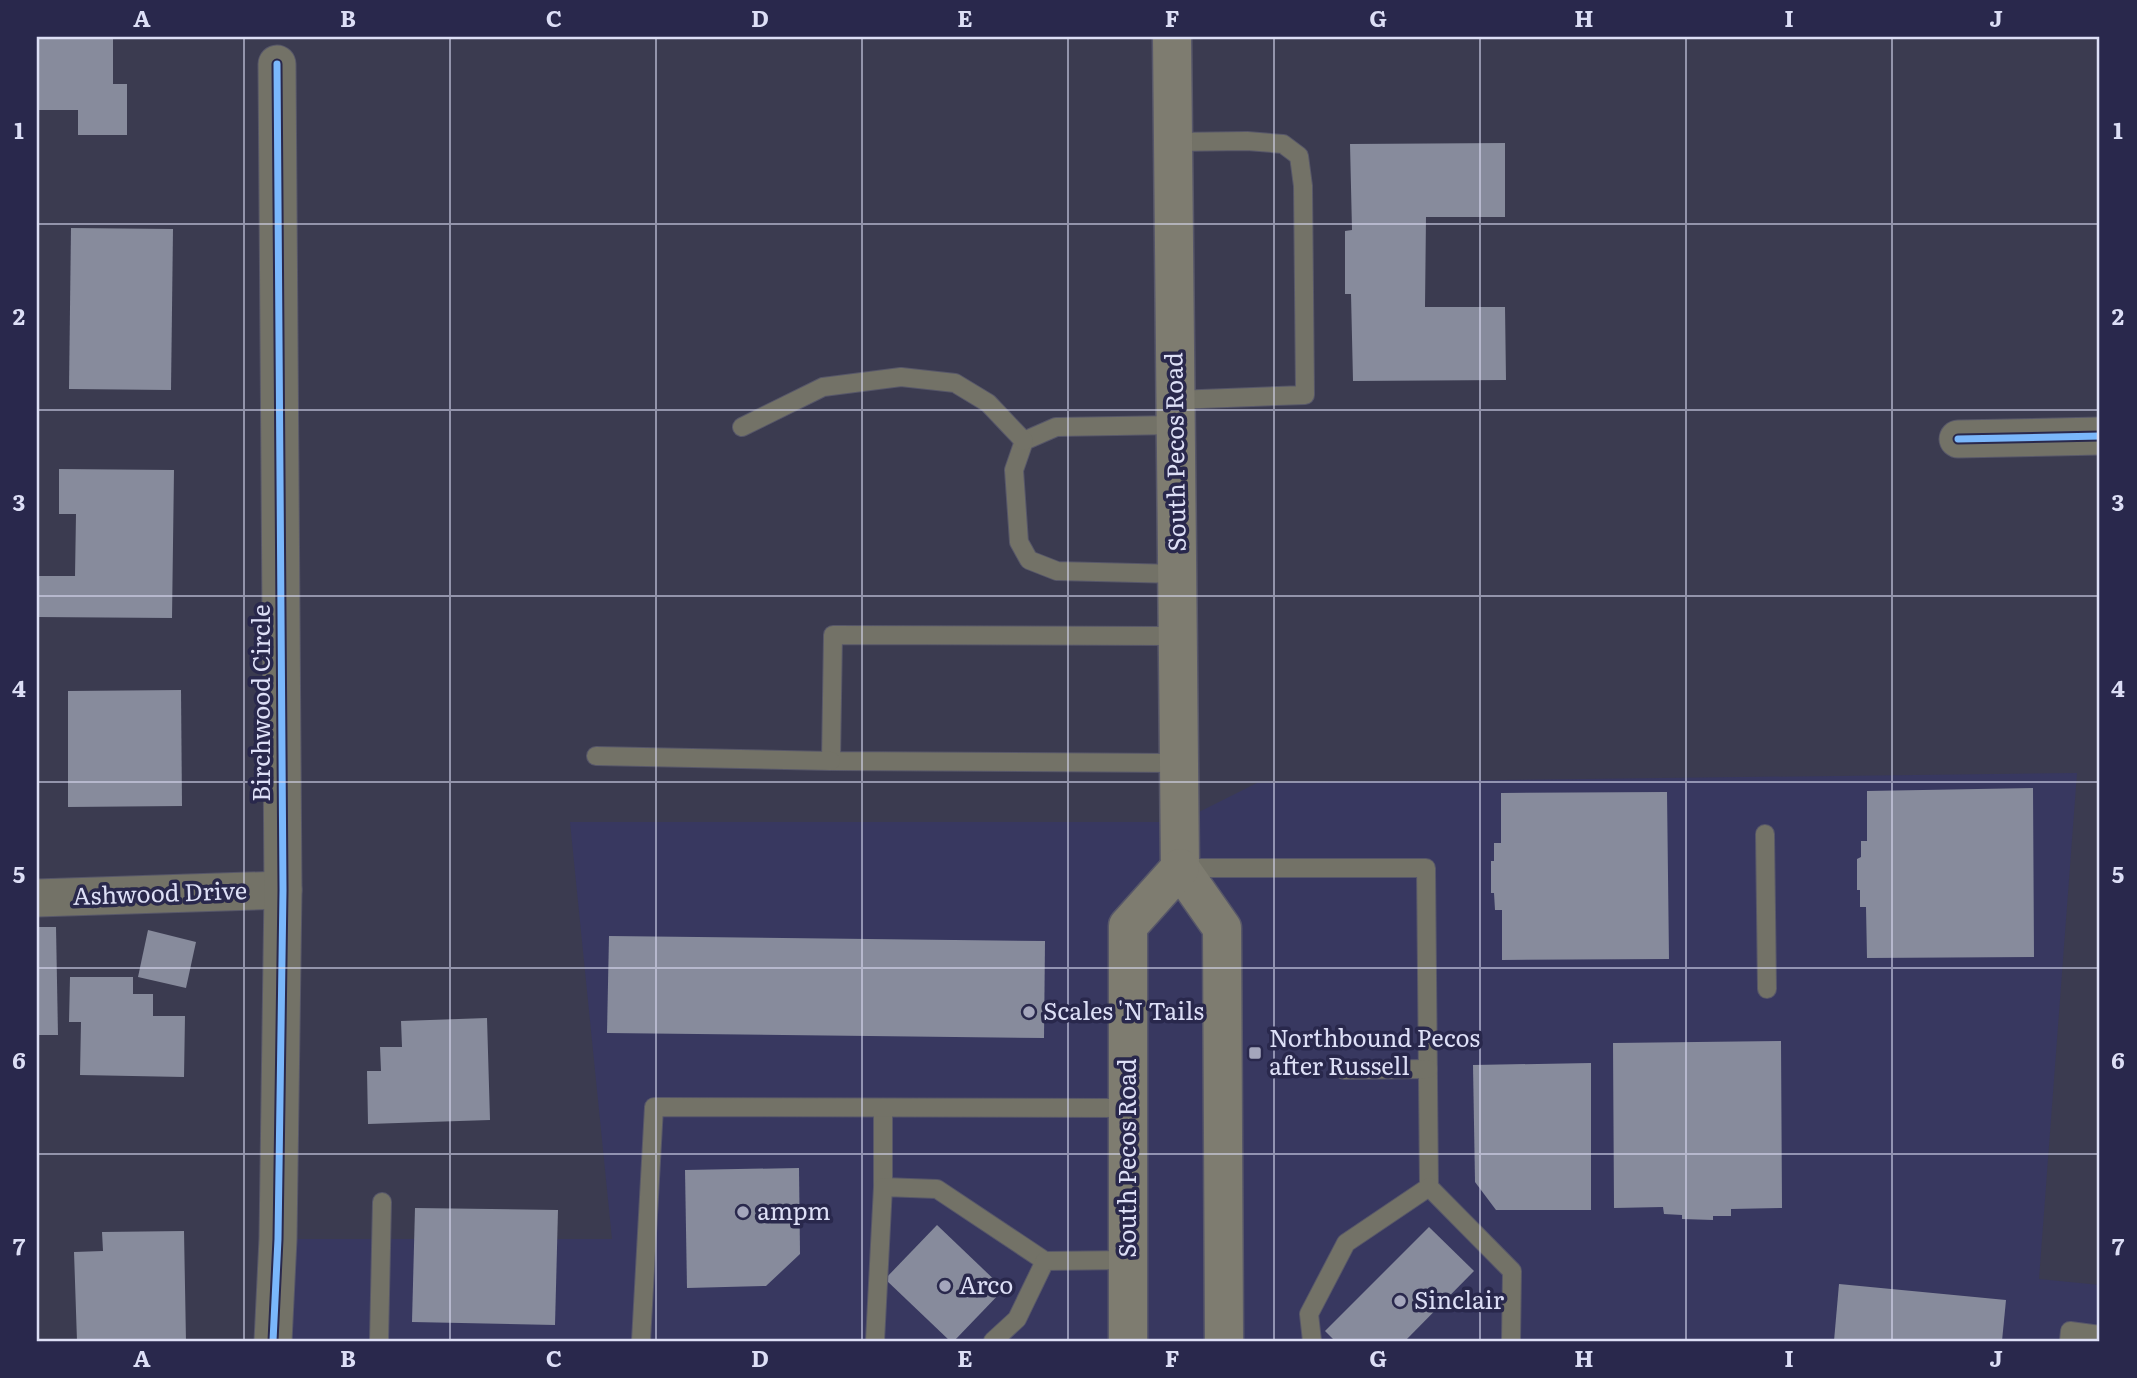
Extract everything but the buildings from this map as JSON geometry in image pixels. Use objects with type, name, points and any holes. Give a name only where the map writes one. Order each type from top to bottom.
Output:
[{"type":"main road","name":"South Pecos Road","points":[[1128,1341],[1128,926],[1180,868],[1172,37]]},
{"type":"main road","points":[[1180,868],[1222,928],[1224,1341]]},
{"type":"street","name":"Birchwood Circle","points":[[272,1341],[278,1239],[283,890],[276,64]]},
{"type":"street","points":[[1958,439],[2100,436]]},
{"type":"street","name":"Ashwood Drive","points":[[37,898],[283,890]]},
{"type":"lane","points":[[1173,142],[1247,141],[1283,144],[1299,156],[1303,186],[1305,396],[1055,427],[1024,441],[1014,470],[1019,542],[1029,560],[1057,571],[1177,574]]},
{"type":"lane","points":[[742,427],[823,387],[901,377],[955,383],[988,403],[1024,441]]},
{"type":"lane","points":[[831,761],[832,635],[1177,636]]},
{"type":"lane","points":[[596,756],[1179,764]]},
{"type":"lane","points":[[1765,834],[1767,989]]},
{"type":"lane","points":[[1180,868],[1426,868],[1429,1187],[1512,1270],[1511,1341]]},
{"type":"lane","points":[[1344,1070],[1428,1069]]},
{"type":"lane","points":[[641,1341],[654,1107],[1128,1108]]},
{"type":"lane","points":[[875,1341],[883,1187],[883,1108]]},
{"type":"lane","points":[[883,1187],[937,1189],[1045,1261],[1128,1260]]},
{"type":"lane","points":[[1312,1341],[1309,1314],[1346,1243],[1429,1187]]},
{"type":"lane","points":[[379,1341],[382,1202]]},
{"type":"lane","points":[[993,1341],[1017,1319],[1045,1261]]},
{"type":"lane","points":[[2069,1341],[2070,1331],[2100,1335]]},
{"type":"shaded area","points":[[2077,773],[2039,1279],[2100,1285],[2100,1341],[273,1341],[278,1239],[612,1239],[570,822],[1179,822],[1257,783]]},
{"type":"cycle path","points":[[273,1341],[278,1239],[283,890],[277,64]]},
{"type":"cycle path","points":[[1958,439],[2100,436]]},
{"type":"place","name":"Scales 'N Tails","points":[[1029,1012]]},
{"type":"place","name":"Northbound Pecos after Russell","points":[[1255,1053]]},
{"type":"place","name":"ampm","points":[[743,1212]]},
{"type":"place","name":"Arco","points":[[945,1286]]},
{"type":"place","name":"Sinclair","points":[[1400,1301]]}]
